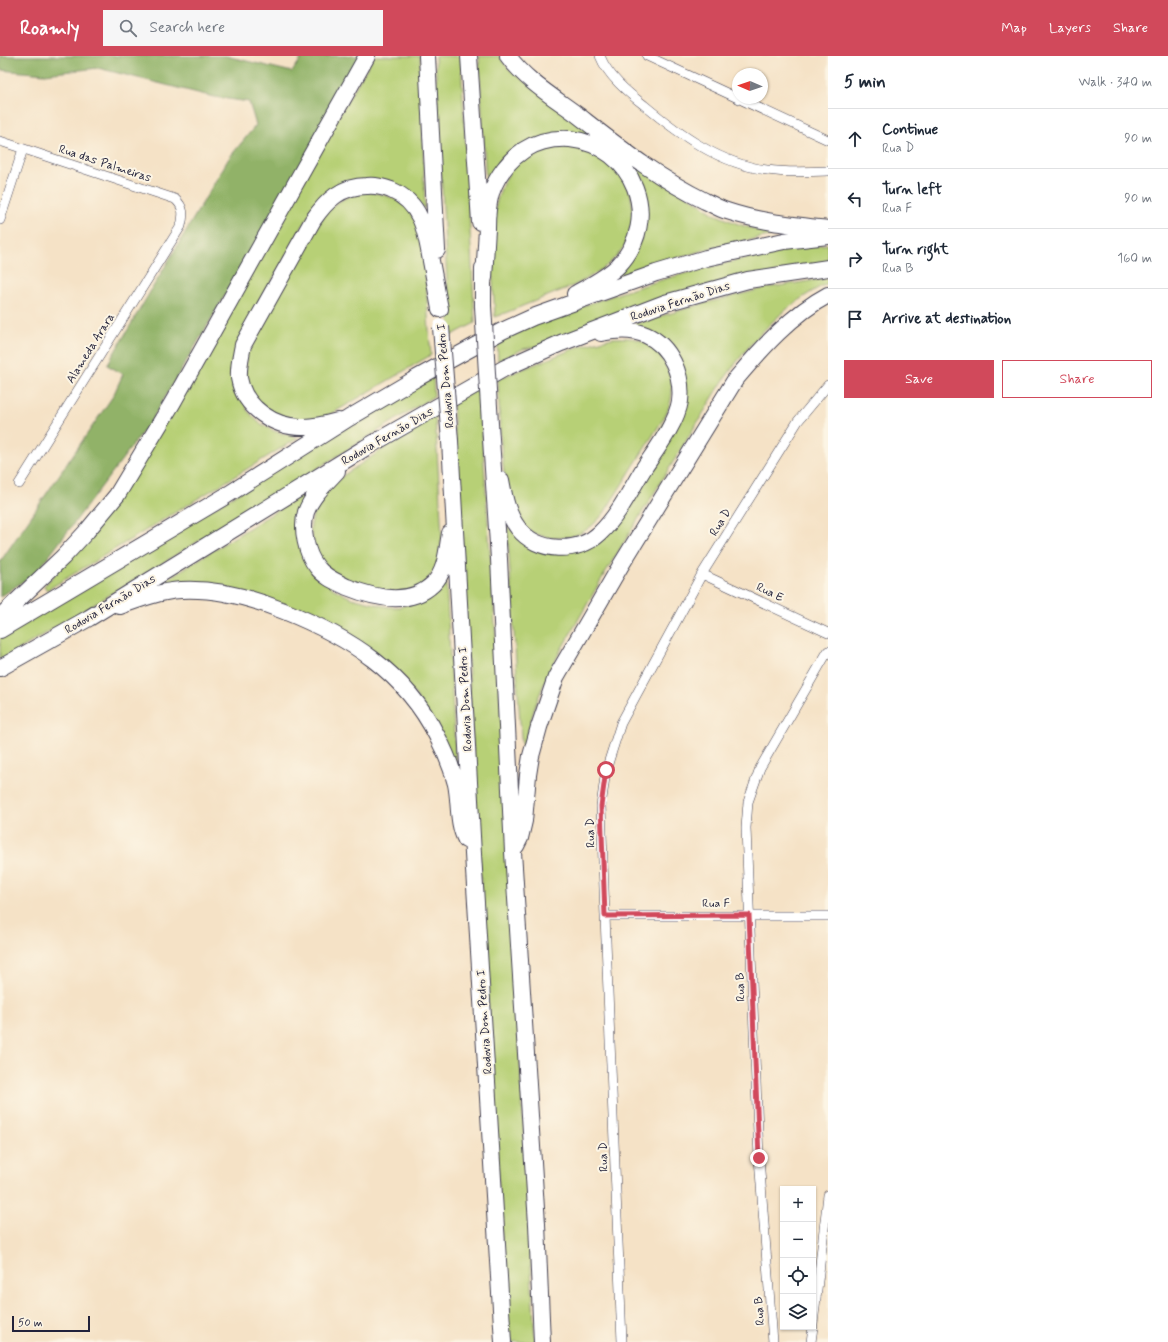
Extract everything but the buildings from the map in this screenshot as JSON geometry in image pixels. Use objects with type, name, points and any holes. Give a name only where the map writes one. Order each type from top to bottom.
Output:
[{"type":"highway","points":[[0,617],[63,557],[87,531],[117,494],[173,402],[367,56]]},
{"type":"highway","name":"Rodovia Dom Pedro I","points":[[427,56],[441,327],[455,512],[473,854],[503,1342]]},
{"type":"highway","points":[[469,56],[484,278]]},
{"type":"highway","points":[[508,56],[526,75],[583,119],[655,173],[692,195],[725,211],[769,223],[828,229]]},
{"type":"highway","points":[[533,317],[585,288],[617,267],[627,256],[639,230],[639,198],[635,185],[627,172],[617,161],[604,150],[589,143],[561,139],[545,140],[531,146],[509,163],[499,176],[491,193],[488,211],[484,278],[483,306],[499,559],[513,852],[537,1224],[542,1342]]},
{"type":"highway","points":[[349,418],[321,425],[305,427],[291,427],[279,424],[258,412],[242,388],[239,377],[239,364],[243,344],[313,220],[333,196],[347,189],[374,185],[396,192],[414,207],[426,233],[440,309]]},
{"type":"highway","points":[[0,630],[224,497],[349,418],[502,331],[533,317],[656,273],[706,258],[784,241],[828,236]]},
{"type":"highway","name":"Rodovia Fernão Dias","points":[[0,668],[89,618],[365,448],[505,368],[561,342],[665,303],[748,280],[828,268]]},
{"type":"highway","points":[[513,852],[520,838],[524,821],[528,775],[531,756],[539,726],[556,677],[575,643],[625,558],[735,380],[762,348],[820,299],[828,295]]},
{"type":"highway","points":[[490,430],[510,515],[518,528],[529,538],[542,545],[557,548],[573,547],[588,542],[600,533],[611,520],[676,416],[680,402],[680,385],[677,370],[671,357],[660,344],[646,335],[632,331],[606,332],[561,342]]},
{"type":"highway","points":[[365,448],[338,471],[313,497],[306,513],[304,533],[308,552],[317,568],[333,580],[365,594],[379,597],[396,599],[411,597],[424,592],[434,583],[442,570],[455,512]]},
{"type":"highway","points":[[89,618],[127,603],[159,593],[181,590],[220,592],[272,606],[304,619],[343,638],[378,663],[407,691],[437,735],[448,760],[456,784],[460,820],[464,838],[473,854]]},
{"type":"street","points":[[600,56],[604,65],[626,90],[672,128],[704,149],[741,164],[766,170],[804,172],[828,171]]},
{"type":"street","points":[[647,56],[828,140]]},
{"type":"street","name":"Rua das Palmeiras","points":[[0,141],[175,199],[183,210],[184,217],[181,226]]},
{"type":"street","points":[[0,220],[23,149]]},
{"type":"street","name":"Alameda Arara","points":[[19,484],[181,226]]},
{"type":"street","name":"Rua D","points":[[622,1342],[601,806],[606,770],[621,723],[702,574],[798,421],[828,385]]},
{"type":"street","name":"Rua E","points":[[702,574],[828,633]]},
{"type":"street","name":"Rua B","points":[[773,1342],[759,1158],[746,828],[748,802],[760,768],[828,651]]},
{"type":"street","name":"Rua F","points":[[605,916],[828,916]]},
{"type":"street","points":[[816,1298],[828,1195]]},
{"type":"street","points":[[811,1342],[813,1330]]},
{"type":"green space","points":[[0,56],[226,56],[292,72],[303,56],[361,56],[328,121],[151,421],[37,572],[0,597],[0,562],[113,396],[123,374],[107,365],[229,158],[256,125],[249,102],[214,97],[98,68],[45,74],[0,70]]},
{"type":"green space","points":[[374,56],[420,56],[425,209],[410,194],[336,187],[324,194],[315,204],[241,336],[247,410],[258,422],[274,431],[298,438],[47,590],[44,586],[90,536]]},
{"type":"green space","points":[[435,56],[461,56],[475,323],[450,336]]},
{"type":"green space","points":[[479,56],[499,56],[509,70],[714,214],[738,224],[773,235],[708,249],[622,274],[616,273],[642,238],[625,162],[555,135],[486,184]]},
{"type":"green space","points":[[547,147],[579,147],[606,160],[629,185],[634,216],[625,245],[616,257],[605,267],[575,285],[495,317],[492,236],[494,215],[499,196],[506,178],[517,163],[531,153]]},
{"type":"green space","points":[[365,192],[376,193],[396,200],[405,206],[417,225],[423,249],[431,355],[322,418],[306,421],[276,417],[256,403],[245,380],[248,349],[326,212],[344,199]]},
{"type":"green space","points":[[828,244],[828,263],[780,271],[561,343],[523,349],[498,361],[497,341],[577,308],[700,269],[743,259]]},
{"type":"green space","points":[[828,278],[828,283],[796,302],[768,326],[743,354],[721,384],[605,573],[558,655],[535,706],[522,752],[507,526],[522,540],[538,548],[606,537],[685,381],[631,325],[702,304],[766,288]]},
{"type":"green space","points":[[612,338],[636,339],[646,343],[658,353],[670,375],[672,390],[668,410],[604,513],[594,524],[577,535],[563,538],[552,538],[536,534],[526,528],[523,524],[521,518],[513,507],[506,485],[502,455],[498,379],[581,346]]},
{"type":"green space","points":[[433,375],[434,396],[242,515],[0,661],[0,637]]},
{"type":"green space","points":[[479,389],[503,743],[535,1342],[508,1342],[453,402]]},
{"type":"green space","points":[[435,415],[442,537],[437,568],[420,588],[390,595],[338,576],[327,567],[317,555],[310,529],[316,501],[344,475]]},
{"type":"green space","points":[[310,490],[297,520],[332,588],[351,598],[388,607],[400,607],[413,603],[446,579],[456,770],[415,694],[293,609],[153,588]]},
{"type":"route","points":[[606,770],[601,806],[605,916],[749,915],[759,1158]]}]
